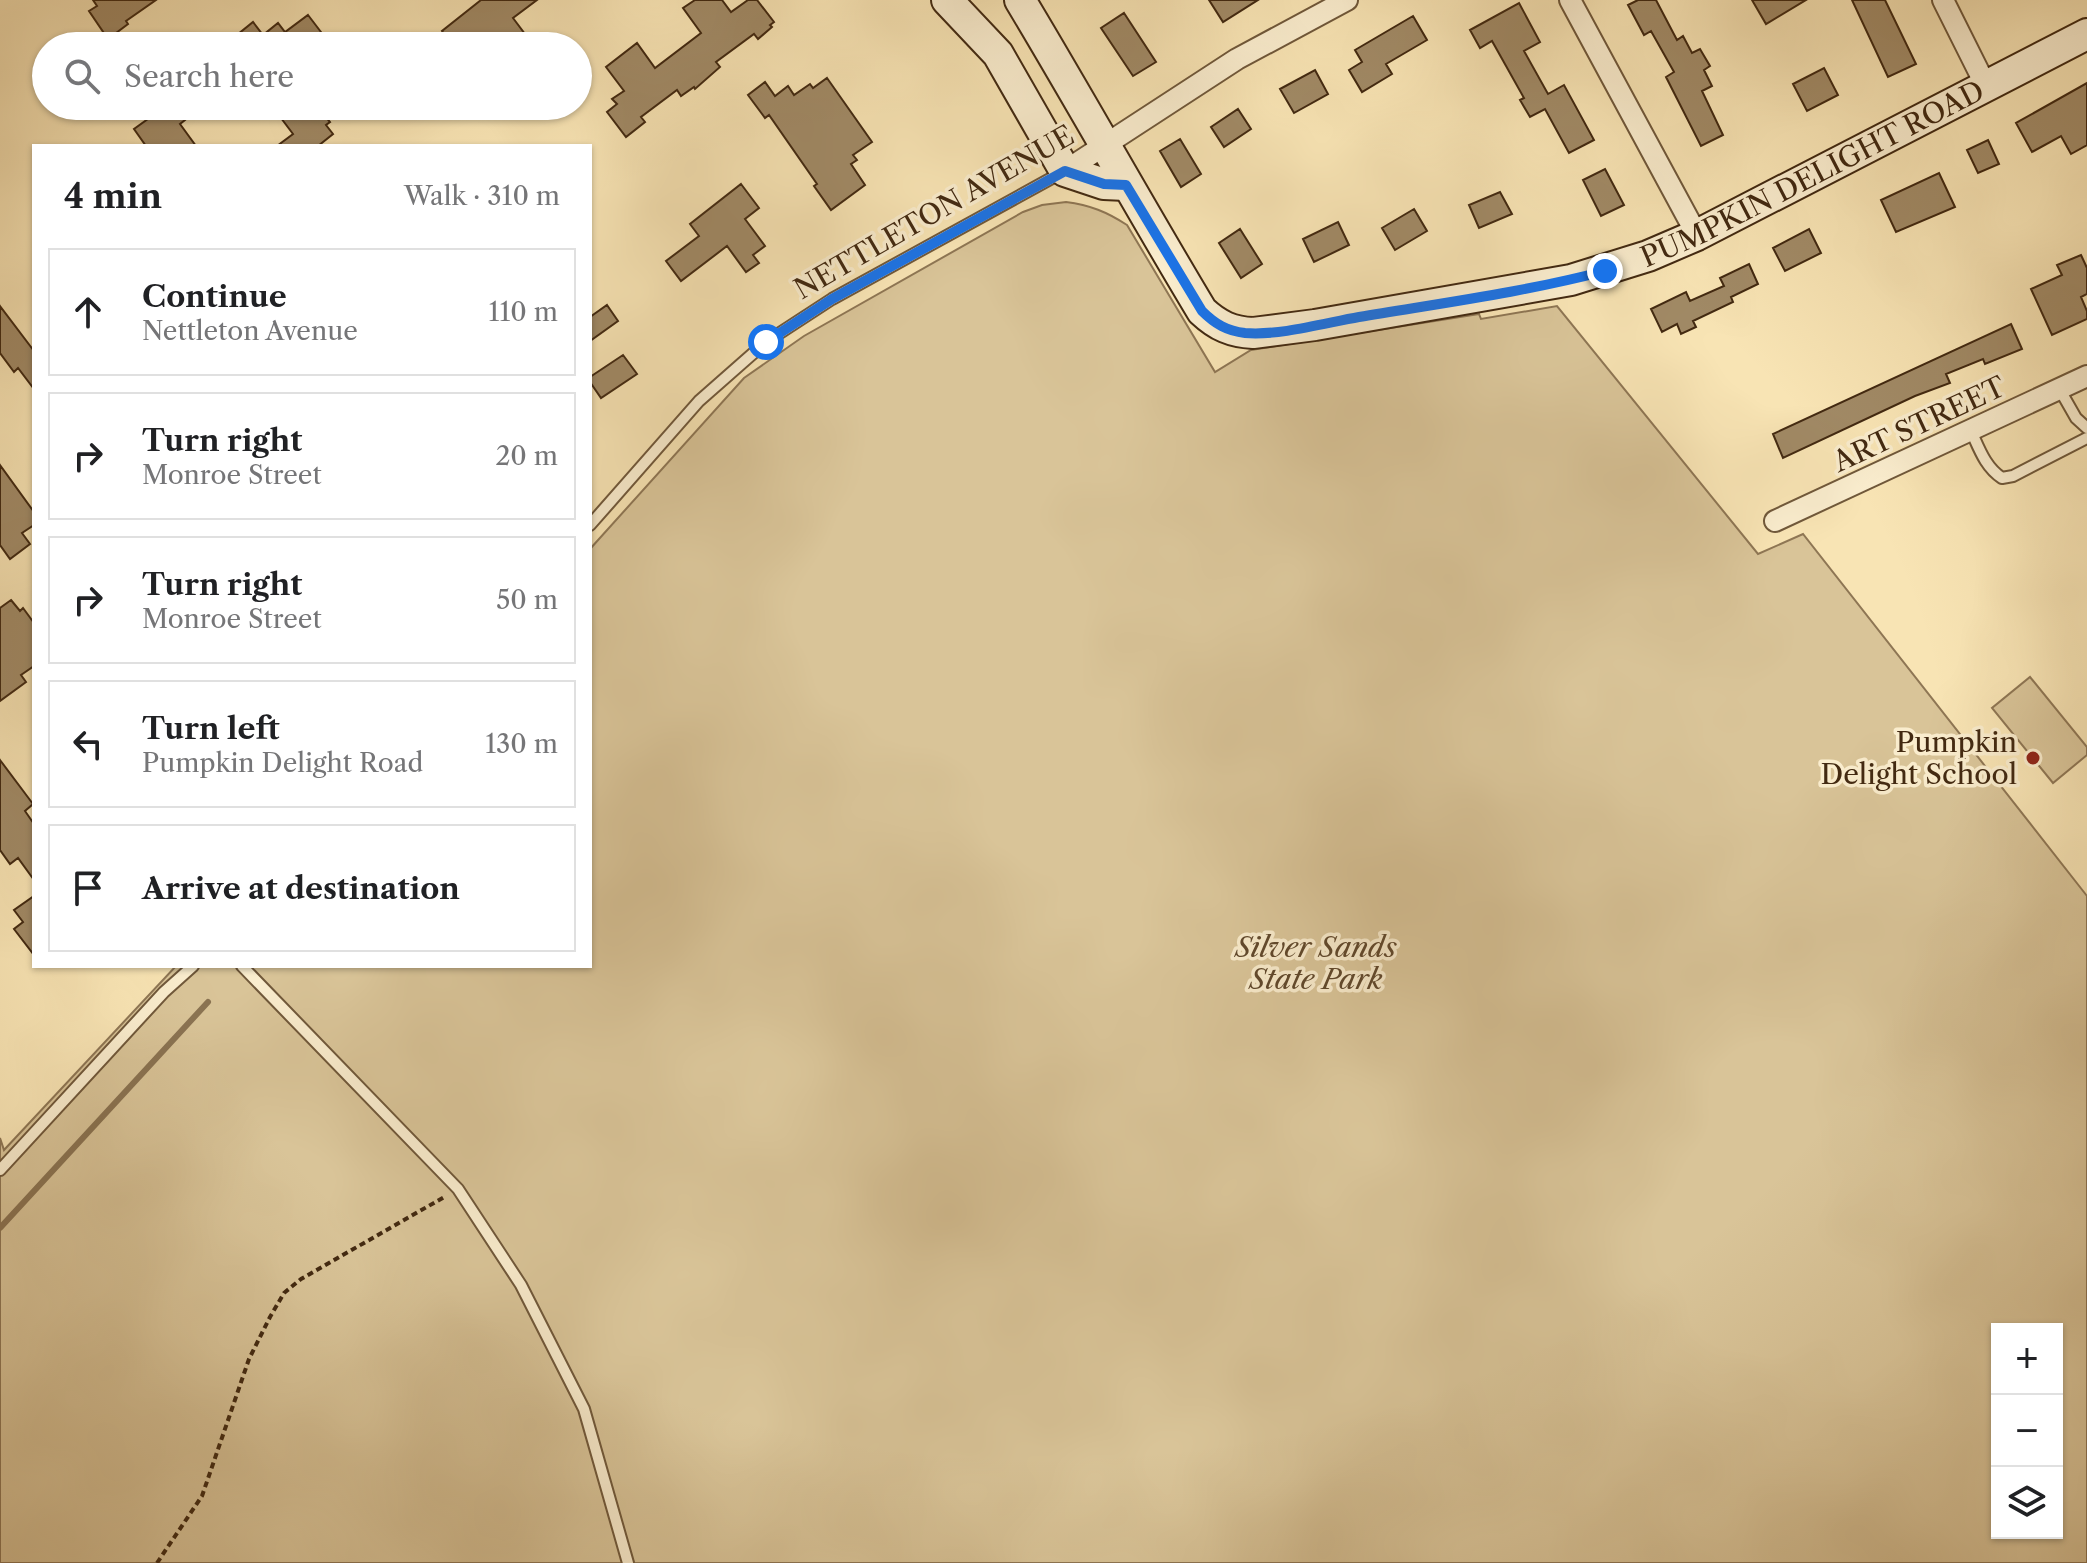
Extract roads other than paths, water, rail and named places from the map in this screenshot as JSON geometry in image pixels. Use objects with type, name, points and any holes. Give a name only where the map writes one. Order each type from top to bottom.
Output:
[{"type":"street","points":[[947,0],[998,54],[1065,171],[1104,184],[1126,185],[1107,145],[1020,0]]},
{"type":"street","name":"NETTLETON AVENUE","points":[[1065,171],[1237,59],[1347,0]]},
{"type":"street","points":[[1570,0],[1697,235]]},
{"type":"street","points":[[1943,0],[1986,86]]},
{"type":"street","name":"PUMPKIN DELIGHT ROAD","points":[[1126,185],[1202,311],[1214,323],[1244,333],[1302,327],[1571,280],[1648,256],[1697,235],[2087,34]]},
{"type":"street","name":"ART STREET","points":[[1775,521],[2087,376]]},
{"type":"lane","name":"NETTLETON AVENUE","points":[[592,523],[699,401],[766,342],[832,299],[1065,171]]},
{"type":"lane","points":[[2060,390],[2076,418],[2087,428]]},
{"type":"lane","points":[[1971,431],[1981,453],[2002,478],[2013,476],[2087,438]]},
{"type":"lane","points":[[0,1170],[164,992],[191,968]]},
{"type":"lane","points":[[244,968],[458,1189],[521,1285],[584,1409],[628,1563]]},
{"type":"waterway","points":[[0,1228],[208,1002]]},
{"type":"place","name":"Pumpkin Delight School","points":[[2033,758]]},
{"type":"park label","name":"Silver Sands State Park","points":[[1316,963]]}]
